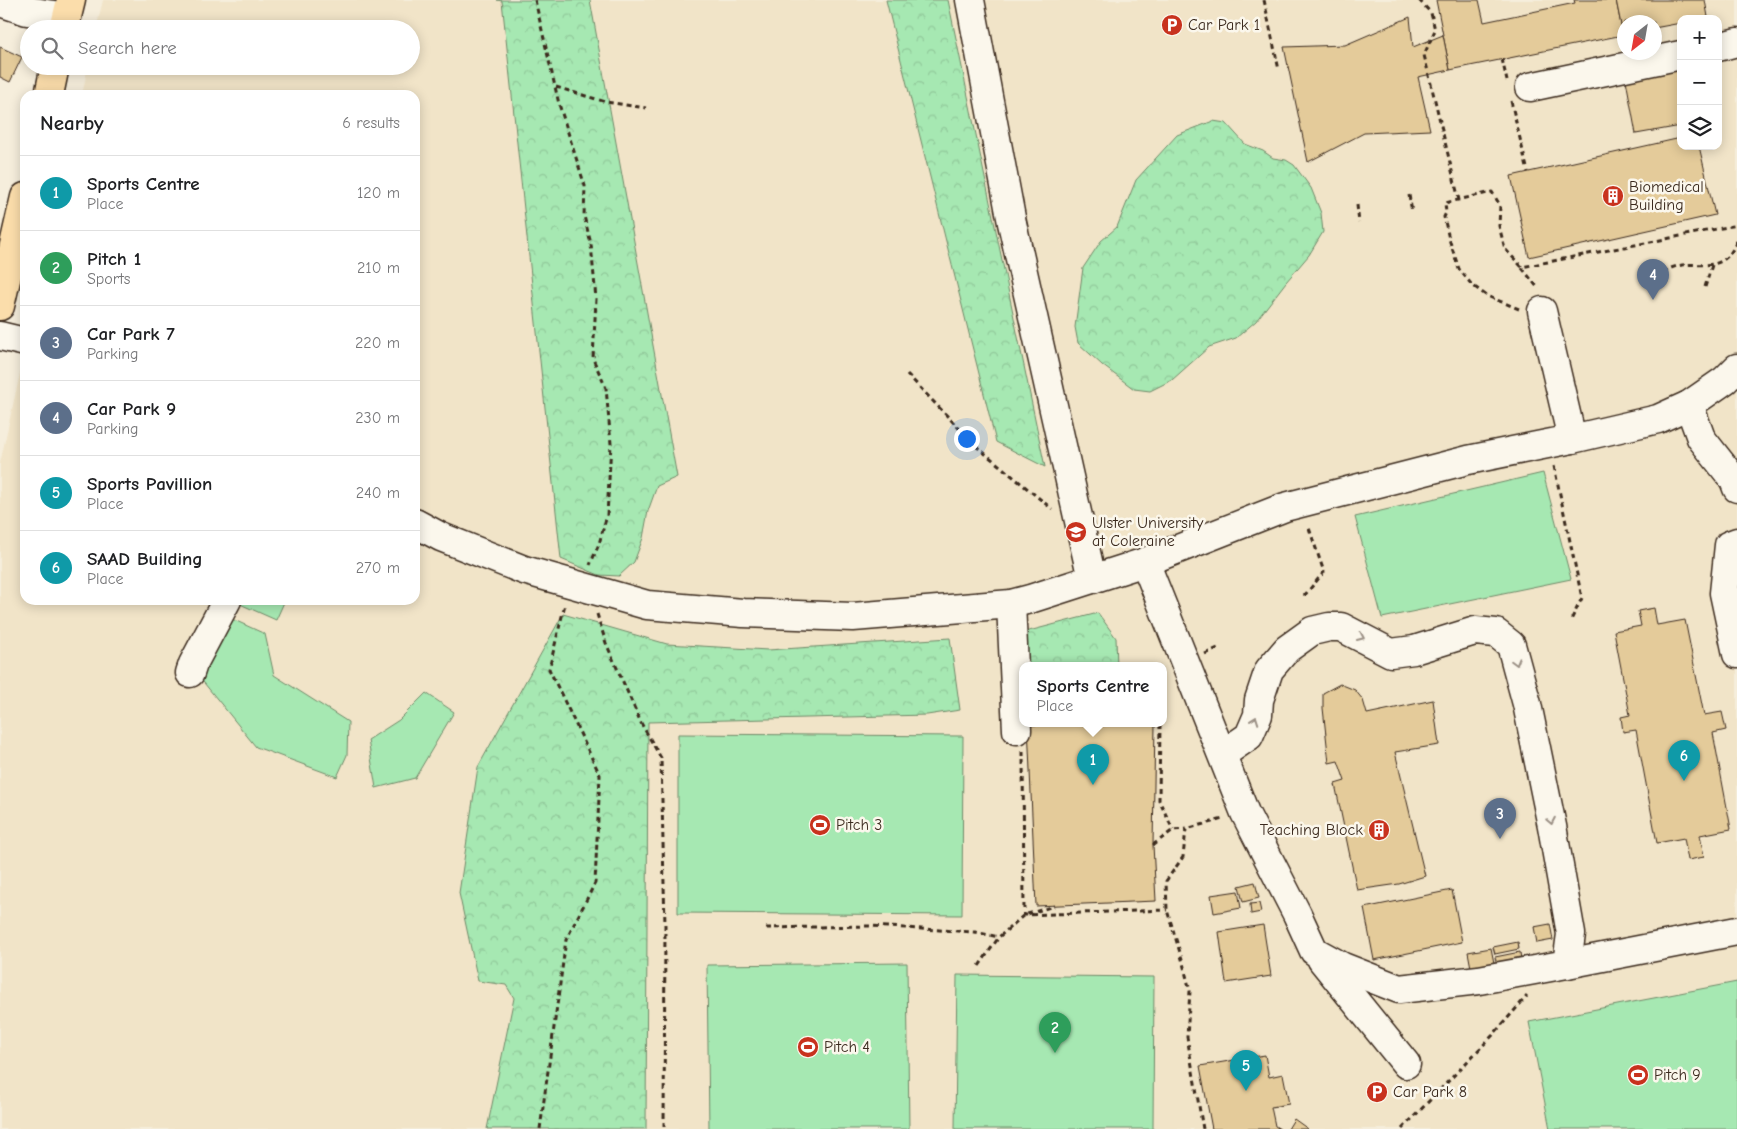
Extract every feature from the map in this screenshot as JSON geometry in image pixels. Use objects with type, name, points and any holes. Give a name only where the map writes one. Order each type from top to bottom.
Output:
[{"type":"main road","points":[[50,90],[53,75]]},
{"type":"main road","points":[[0,306],[20,220]]},
{"type":"street","points":[[970,0],[1012,222],[1092,579]]},
{"type":"street","points":[[0,2],[27,11],[67,15]]},
{"type":"street","points":[[1722,45],[1737,42]]},
{"type":"street","points":[[1516,91],[1677,56]]},
{"type":"street","points":[[1531,310],[1572,439]]},
{"type":"street","points":[[0,336],[20,341]]},
{"type":"street","points":[[420,526],[441,537],[524,570],[647,606],[853,617],[1010,604],[1145,562],[1285,507],[1468,460],[1658,419],[1689,405],[1725,380],[1737,368]]},
{"type":"street","points":[[1689,405],[1701,438],[1734,480],[1737,488]]},
{"type":"street","points":[[1737,542],[1729,545],[1724,593],[1737,654]]},
{"type":"street","points":[[1145,562],[1245,813],[1314,951],[1406,1064]]},
{"type":"street","points":[[1010,604],[1017,730]]},
{"type":"street","points":[[190,673],[224,605]]},
{"type":"street","points":[[1223,754],[1249,736],[1258,715],[1259,700],[1269,670],[1287,649],[1312,631],[1329,627],[1341,627],[1391,653],[1414,650],[1475,630],[1496,633],[1511,645],[1528,704],[1554,833],[1572,934],[1559,966]]},
{"type":"street","points":[[1314,951],[1343,967],[1400,989],[1479,980],[1737,931]]},
{"type":"path","points":[[1264,0],[1279,70]]},
{"type":"path","points":[[1419,0],[1431,13],[1436,30],[1424,55],[1459,200]]},
{"type":"path","points":[[1502,59],[1516,91],[1528,172]]},
{"type":"path","points":[[555,87],[606,102],[646,108]]},
{"type":"path","points":[[1531,310],[1487,296],[1472,285],[1458,269],[1444,218],[1445,202],[1492,192],[1500,205],[1499,226],[1505,249],[1522,267],[1737,225]]},
{"type":"path","points":[[1409,195],[1412,212]]},
{"type":"path","points":[[1357,205],[1359,223]]},
{"type":"path","points":[[1650,280],[1655,282],[1670,268],[1719,263],[1733,251],[1737,240]]},
{"type":"path","points":[[1705,287],[1712,265]]},
{"type":"path","points":[[907,374],[976,446],[1053,509],[1079,524]]},
{"type":"path","points":[[1554,465],[1582,598],[1570,622]]},
{"type":"path","points":[[1301,503],[1324,572],[1304,596]]},
{"type":"path","points":[[590,589],[606,644],[641,723],[661,758],[665,926],[664,1129]]},
{"type":"path","points":[[1160,727],[1160,800],[1173,830]]},
{"type":"path","points":[[1017,730],[1023,739],[1024,915]]},
{"type":"path","points":[[1153,845],[1173,830],[1186,829],[1245,813]]},
{"type":"path","points":[[1186,829],[1182,857],[1166,881],[1167,910],[1190,991],[1187,1037],[1203,1129]]},
{"type":"path","points":[[979,966],[999,937],[1024,915],[1054,906]]},
{"type":"path","points":[[1024,915],[1167,910]]},
{"type":"path","points":[[766,928],[868,926],[975,932],[999,937]]},
{"type":"path","points":[[1402,1129],[1559,966]]},
{"type":"shaded area","name":"Ulster University at Coleraine","points":[[103,0],[1737,0],[1737,1129],[0,1129],[0,463],[20,373],[20,605],[420,605],[420,90],[83,90],[86,75],[420,75],[420,20],[98,20]]},
{"type":"green space","points":[[497,0],[590,0],[677,477],[657,486],[648,511],[643,538],[634,562],[619,576],[599,575],[561,559],[502,1]]},
{"type":"green space","points":[[886,0],[948,0],[1045,467],[996,442]]},
{"type":"green space","points":[[1213,121],[1226,123],[1245,144],[1263,151],[1273,158],[1286,160],[1294,165],[1311,188],[1321,213],[1323,232],[1309,255],[1256,321],[1236,338],[1209,347],[1172,380],[1150,391],[1134,389],[1102,365],[1078,343],[1075,327],[1083,268],[1101,241],[1117,227],[1136,180],[1177,135]]},
{"type":"green space","points":[[1543,473],[1571,579],[1382,618],[1355,517]]},
{"type":"green space","points":[[242,605],[283,605],[276,620]]},
{"type":"green space","points":[[1098,613],[1116,638],[1117,662],[1026,662],[1025,632]]},
{"type":"green space","points":[[563,614],[667,644],[768,650],[950,638],[960,710],[927,715],[648,722],[646,1129],[487,1129],[514,998],[506,985],[478,981],[459,893],[478,767]]},
{"type":"green space","points":[[232,619],[265,634],[274,675],[348,722],[347,755],[337,777],[256,747],[200,678]]},
{"type":"green space","points":[[426,693],[454,712],[415,778],[376,788],[368,740],[399,720]]},
{"type":"green space","name":"Pitch 3","points":[[678,734],[963,736],[962,915],[678,913]]},
{"type":"green space","name":"Pitch 4","points":[[907,963],[909,1129],[709,1129],[707,965]]},
{"type":"green space","points":[[957,975],[1154,977],[1153,1129],[955,1129]]},
{"type":"green space","name":"Pitch 9","points":[[1737,982],[1737,1129],[1550,1129],[1529,1022]]},
{"type":"building","points":[[1436,0],[1479,0],[1484,22],[1575,3],[1574,0],[1616,0],[1619,15],[1617,15],[1617,36],[1450,70]]},
{"type":"building","points":[[1616,0],[1705,0],[1708,15],[1677,15],[1677,24],[1662,27],[1662,15],[1619,15]]},
{"type":"building","points":[[1410,17],[1413,47],[1443,35],[1450,70],[1418,77],[1430,130],[1364,133],[1308,162],[1284,47],[1345,45]]},
{"type":"building","points":[[0,47],[20,56],[20,61],[10,82],[0,77]]},
{"type":"building","points":[[1677,71],[1677,127],[1636,134],[1626,80]]},
{"type":"building","name":"Biomedical Building","points":[[1677,139],[1677,150],[1700,150],[1715,215],[1529,257],[1511,176]]},
{"type":"building","points":[[1654,608],[1657,625],[1685,620],[1704,715],[1722,712],[1726,730],[1713,733],[1731,829],[1700,835],[1704,857],[1688,860],[1684,838],[1657,843],[1636,730],[1623,732],[1621,717],[1630,715],[1614,631],[1641,626],[1638,611]]},
{"type":"building","name":"Teaching Block","points":[[1340,684],[1355,690],[1363,700],[1367,714],[1433,700],[1439,745],[1395,752],[1425,876],[1399,884],[1357,890],[1335,784],[1345,781],[1338,761],[1329,763],[1323,708],[1323,693]]},
{"type":"building","points":[[1028,727],[1155,727],[1153,845],[1156,901],[1036,906]]},
{"type":"building","points":[[1255,882],[1259,898],[1243,902],[1239,886]]},
{"type":"building","points":[[1452,890],[1462,942],[1374,960],[1364,908]]},
{"type":"building","points":[[1238,891],[1241,908],[1214,913],[1211,895]]},
{"type":"building","points":[[1259,903],[1261,912],[1251,914],[1250,904]]},
{"type":"building","points":[[1550,924],[1553,940],[1537,943],[1534,927]]},
{"type":"building","points":[[1263,925],[1271,976],[1226,983],[1219,932]]},
{"type":"building","points":[[1518,942],[1519,949],[1495,954],[1493,947]]},
{"type":"building","points":[[1491,948],[1495,968],[1472,973],[1468,952]]},
{"type":"building","points":[[1520,952],[1521,960],[1497,965],[1495,957]]},
{"type":"building","points":[[1265,1055],[1269,1077],[1283,1074],[1289,1104],[1271,1107],[1275,1126],[1280,1129],[1212,1129],[1200,1066]]},
{"type":"building","points":[[1294,1119],[1308,1129],[1288,1129]]},
{"type":"place","name":"Car Park 1","points":[[1172,25]]},
{"type":"place","name":"Biomedical Building","points":[[1613,196]]},
{"type":"place","name":"Car Park 9","points":[[1653,300]]},
{"type":"place","name":"Ulster University at Coleraine","points":[[1076,532]]},
{"type":"place","name":"SAAD Building","points":[[1684,781]]},
{"type":"place","name":"Sports Centre","points":[[1093,785]]},
{"type":"place","name":"Pitch 3","points":[[820,825]]},
{"type":"place","name":"Teaching Block","points":[[1379,830]]},
{"type":"place","name":"Car Park 7","points":[[1500,839]]},
{"type":"place","name":"Pitch 4","points":[[808,1047]]},
{"type":"place","name":"Pitch 1","points":[[1055,1053]]},
{"type":"place","name":"Pitch 9","points":[[1638,1075]]},
{"type":"place","name":"Sports Pavillion","points":[[1246,1091]]},
{"type":"place","name":"Car Park 8","points":[[1377,1092]]}]
